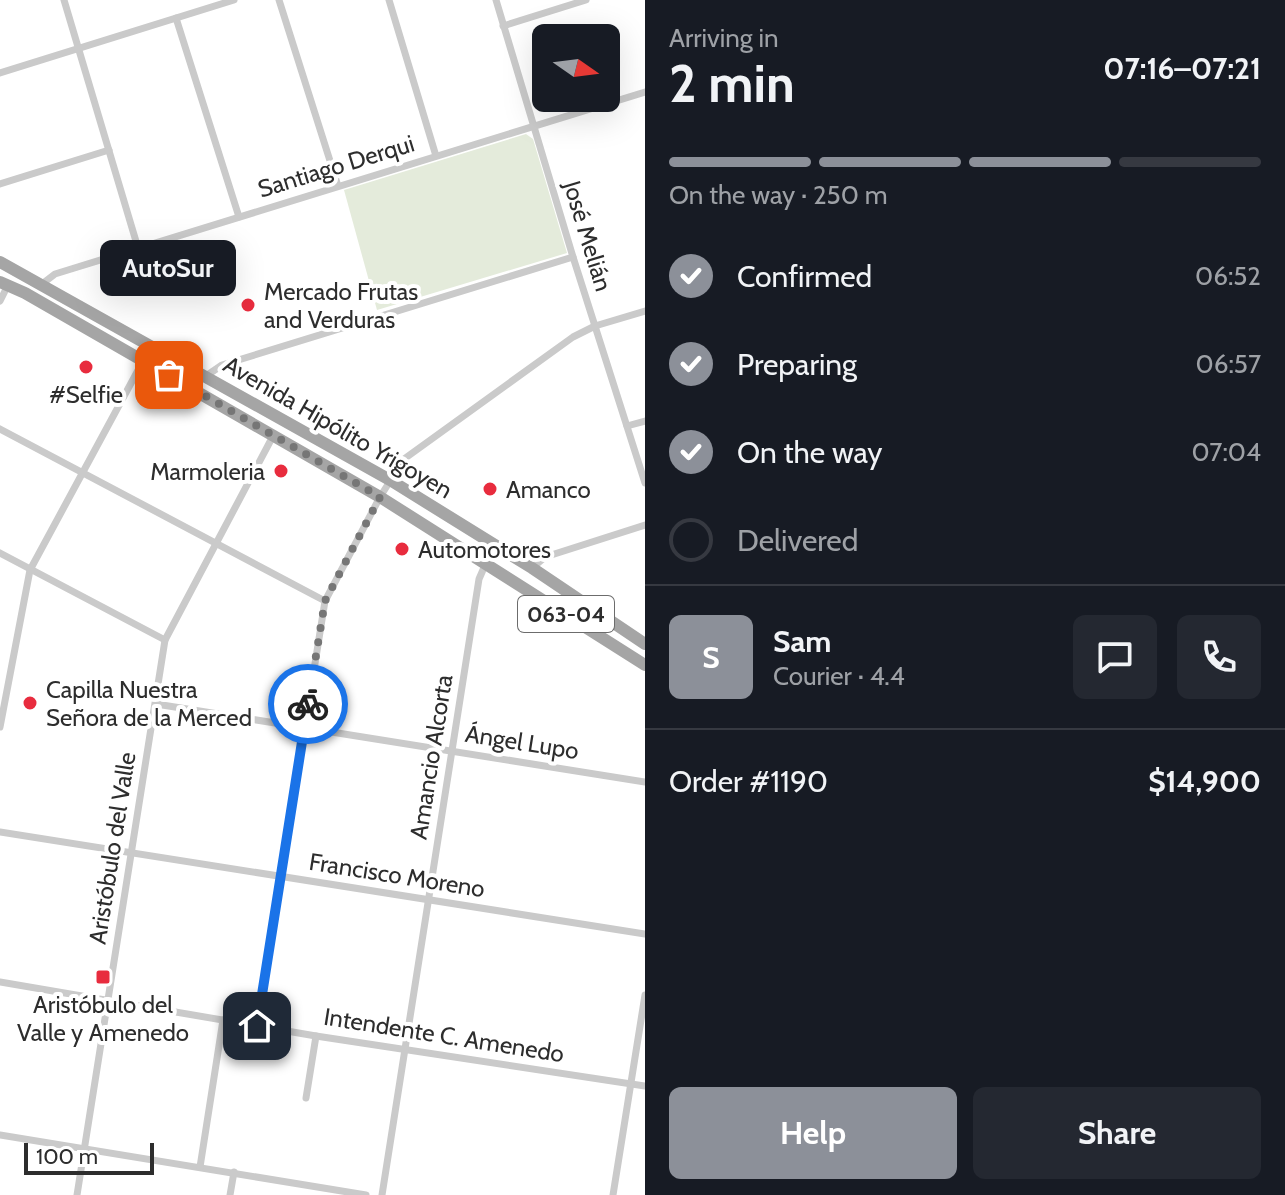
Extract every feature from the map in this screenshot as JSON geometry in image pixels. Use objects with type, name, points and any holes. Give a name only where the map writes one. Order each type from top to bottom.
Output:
[{"type":"main road","name":"Avenida Hipólito Yrigoyen","points":[[0,262],[390,480],[532,568],[645,644]]},
{"type":"main road","name":"Avenida Hipólito Yrigoyen","points":[[4,283],[380,497],[645,665]]},
{"type":"street","points":[[64,0],[138,248]]},
{"type":"street","points":[[0,73],[234,0]]},
{"type":"street","points":[[279,0],[338,186]]},
{"type":"street","points":[[389,0],[436,156]]},
{"type":"street","name":"José Melián","points":[[496,0],[645,483]]},
{"type":"street","points":[[503,26],[586,0]]},
{"type":"street","points":[[176,18],[239,217]]},
{"type":"street","name":"Santiago Derqui","points":[[42,284],[55,274],[645,92]]},
{"type":"street","points":[[0,184],[109,150]]},
{"type":"street","points":[[206,376],[222,365],[573,257]]},
{"type":"street","points":[[0,301],[4,283]]},
{"type":"street","points":[[257,1026],[325,601],[380,497],[404,459],[573,337],[595,326],[645,311]]},
{"type":"street","points":[[0,727],[30,570],[143,360]]},
{"type":"street","points":[[627,426],[645,421]]},
{"type":"street","points":[[0,429],[325,601]]},
{"type":"street","name":"Aristóbulo del Valle","points":[[77,1195],[165,640],[273,436]]},
{"type":"street","points":[[532,568],[545,557],[645,525]]},
{"type":"street","points":[[0,553],[165,640]]},
{"type":"street","name":"Amancio Alcorta","points":[[382,1195],[479,579],[486,563]]},
{"type":"street","points":[[0,668],[9,672]]},
{"type":"street","name":"Ángel Lupo","points":[[156,704],[645,782]]},
{"type":"street","name":"Francisco Moreno","points":[[0,832],[645,934]]},
{"type":"street","name":"Intendente C. Amenedo","points":[[0,982],[316,1036],[645,1086]]},
{"type":"street","points":[[613,1195],[645,995]]},
{"type":"street","points":[[200,1167],[223,1020]]},
{"type":"street","points":[[306,1098],[316,1036]]},
{"type":"street","points":[[0,1135],[366,1195]]},
{"type":"street","points":[[230,1195],[234,1172]]},
{"type":"green space","points":[[526,134],[533,139],[567,253],[377,310],[344,190]]},
{"type":"way so far","points":[[169,375],[380,497],[325,601],[308,704]]},
{"type":"place","name":"Mercado Frutas and Verduras","points":[[248,305]]},
{"type":"place","name":"#Selfie","points":[[86,367]]},
{"type":"place","name":"AutoSur","points":[[169,375]]},
{"type":"place","name":"Marmoleria","points":[[281,471]]},
{"type":"place","name":"Amanco","points":[[490,489]]},
{"type":"place","name":"Automotores","points":[[402,549]]},
{"type":"place","name":"Capilla Nuestra Señora de la Merced","points":[[30,703]]},
{"type":"place","name":"Aristóbulo del Valle y Amenedo","points":[[103,977]]},
{"type":"route","points":[[257,1026],[308,704]]}]
